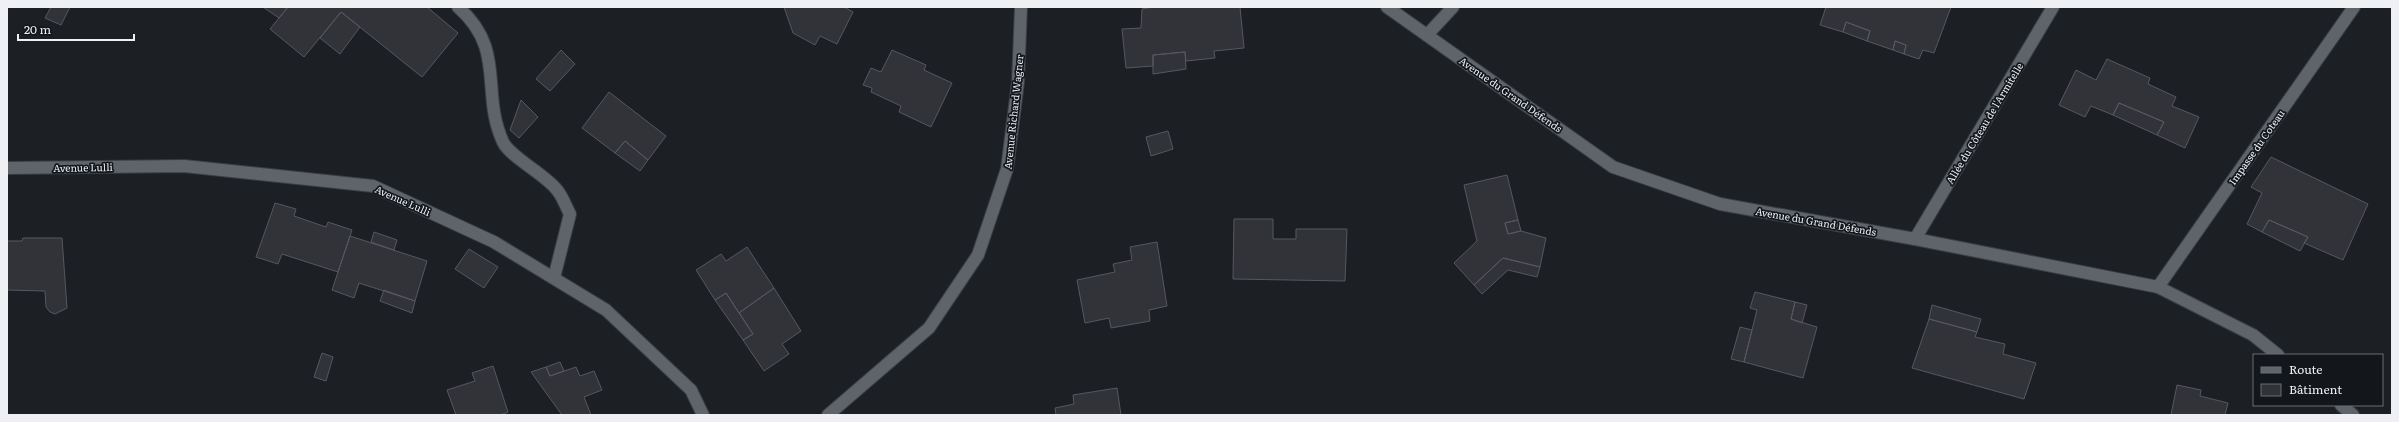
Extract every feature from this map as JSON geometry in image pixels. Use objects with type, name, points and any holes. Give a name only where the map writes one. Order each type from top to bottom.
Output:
[{"type":"street","points":[[458,7],[470,18],[487,46],[494,123],[504,144],[557,190],[570,214],[554,278]]},
{"type":"street","name":"Avenue Richard Wagner","points":[[828,415],[929,328],[978,255],[1007,169],[1018,82],[1021,7]]},
{"type":"street","name":"Avenue du Grand Défends","points":[[1387,7],[1613,167],[1720,204],[1915,239],[2158,286],[2253,335],[2277,354]]},
{"type":"street","points":[[1427,35],[1454,7]]},
{"type":"street","name":"Allée du Côteau de l'Armitelle","points":[[1915,239],[2053,7]]},
{"type":"street","name":"Impasse du Coteau","points":[[2158,286],[2354,7]]},
{"type":"street","name":"Avenue Lulli","points":[[7,168],[184,166],[373,186],[494,242],[606,310],[691,390],[703,415]]},
{"type":"street","points":[[2342,406],[2353,415]]},
{"type":"building","points":[[51,7],[70,7],[61,25],[45,18]]},
{"type":"building","points":[[263,7],[288,7],[279,18]]},
{"type":"building","points":[[288,7],[427,7],[458,33],[422,77],[341,12],[304,57],[270,29]]},
{"type":"building","points":[[784,7],[844,7],[853,12],[837,44],[820,36],[815,45],[793,33]]},
{"type":"building","points":[[1154,7],[1240,7],[1244,48],[1214,51],[1215,58],[1186,61],[1185,52],[1153,55],[1153,66],[1126,68],[1122,29],[1141,28],[1142,9]]},
{"type":"building","points":[[1826,7],[1951,7],[1934,53],[1923,50],[1919,59],[1904,54],[1906,45],[1895,41],[1893,50],[1867,41],[1870,31],[1846,22],[1843,32],[1820,25]]},
{"type":"building","points":[[341,12],[360,27],[340,54],[320,38]]},
{"type":"building","points":[[1846,22],[1870,31],[1867,41],[1843,32]]},
{"type":"building","points":[[1895,41],[1906,45],[1904,54],[1893,50]]},
{"type":"building","points":[[561,50],[575,64],[550,91],[536,79]]},
{"type":"building","points":[[892,50],[926,65],[924,70],[952,83],[931,127],[899,112],[901,106],[871,92],[872,88],[863,85],[871,68],[881,72]]},
{"type":"building","points":[[1185,52],[1186,69],[1153,74],[1153,55]]},
{"type":"building","points":[[2107,59],[2150,78],[2148,84],[2176,97],[2172,106],[2199,117],[2185,148],[2157,135],[2164,122],[2119,103],[2113,115],[2091,106],[2085,117],[2059,105],[2076,70],[2096,80]]},
{"type":"building","points":[[609,92],[666,136],[648,160],[625,141],[615,153],[582,128]]},
{"type":"building","points":[[521,100],[538,117],[519,138],[510,130]]},
{"type":"building","points":[[2119,103],[2164,122],[2157,135],[2113,115]]},
{"type":"building","points":[[1168,131],[1173,149],[1151,156],[1146,137]]},
{"type":"building","points":[[625,141],[648,160],[640,171],[615,153]]},
{"type":"building","points":[[2271,157],[2368,204],[2343,260],[2304,243],[2308,237],[2269,220],[2262,232],[2247,224],[2262,193],[2251,187]]},
{"type":"building","points":[[1507,175],[1518,220],[1505,223],[1508,234],[1521,231],[1546,238],[1540,267],[1503,258],[1474,285],[1454,263],[1477,241],[1464,185]]},
{"type":"building","points":[[275,203],[296,209],[294,216],[326,227],[328,222],[352,230],[338,272],[282,254],[278,264],[256,257]]},
{"type":"building","points":[[1234,219],[1273,219],[1273,239],[1296,239],[1296,229],[1347,229],[1345,281],[1233,279]]},
{"type":"building","points":[[1518,220],[1521,231],[1508,234],[1505,223]]},
{"type":"building","points":[[2269,220],[2308,237],[2300,251],[2262,232]]},
{"type":"building","points":[[374,232],[397,240],[394,250],[371,242]]},
{"type":"building","points":[[350,236],[427,261],[415,301],[359,283],[354,298],[332,290]]},
{"type":"building","points":[[23,238],[62,238],[67,308],[55,314],[50,312],[46,307],[45,291],[7,290],[7,241],[22,241]]},
{"type":"building","points":[[1157,242],[1167,306],[1149,310],[1150,321],[1111,328],[1109,318],[1085,323],[1077,280],[1115,272],[1113,264],[1132,260],[1130,247]]},
{"type":"building","points":[[747,247],[774,288],[739,313],[726,293],[715,300],[696,270],[721,254],[726,261]]},
{"type":"building","points":[[469,249],[498,267],[484,288],[455,269]]},
{"type":"building","points":[[1503,258],[1540,267],[1537,277],[1508,270],[1482,294],[1474,285]]},
{"type":"building","points":[[774,288],[801,331],[782,344],[789,354],[764,371],[743,340],[753,334],[739,313]]},
{"type":"building","points":[[384,290],[415,301],[412,313],[380,301]]},
{"type":"building","points":[[1755,292],[1795,302],[1791,319],[1817,327],[1803,378],[1744,362],[1757,310],[1750,308]]},
{"type":"building","points":[[726,293],[753,334],[743,340],[715,300]]},
{"type":"building","points":[[1795,302],[1807,305],[1802,323],[1791,319]]},
{"type":"building","points":[[1932,305],[1981,319],[1977,332],[1929,319]]},
{"type":"building","points":[[1929,319],[1977,332],[1975,337],[2005,344],[2003,354],[2036,363],[2024,399],[1912,368]]},
{"type":"building","points":[[1740,327],[1752,330],[1744,362],[1731,359]]},
{"type":"building","points":[[322,353],[333,357],[326,381],[314,377]]},
{"type":"building","points":[[560,362],[564,371],[550,376],[546,367]]},
{"type":"building","points":[[493,366],[508,412],[500,415],[456,415],[447,390],[475,381],[472,373]]},
{"type":"building","points":[[546,367],[550,376],[576,367],[580,376],[594,371],[602,390],[584,397],[591,415],[562,415],[531,372]]},
{"type":"building","points":[[2177,385],[2201,390],[2200,396],[2228,403],[2225,415],[2171,415]]},
{"type":"building","points":[[1117,388],[1121,415],[1056,415],[1055,408],[1074,404],[1073,395]]}]
